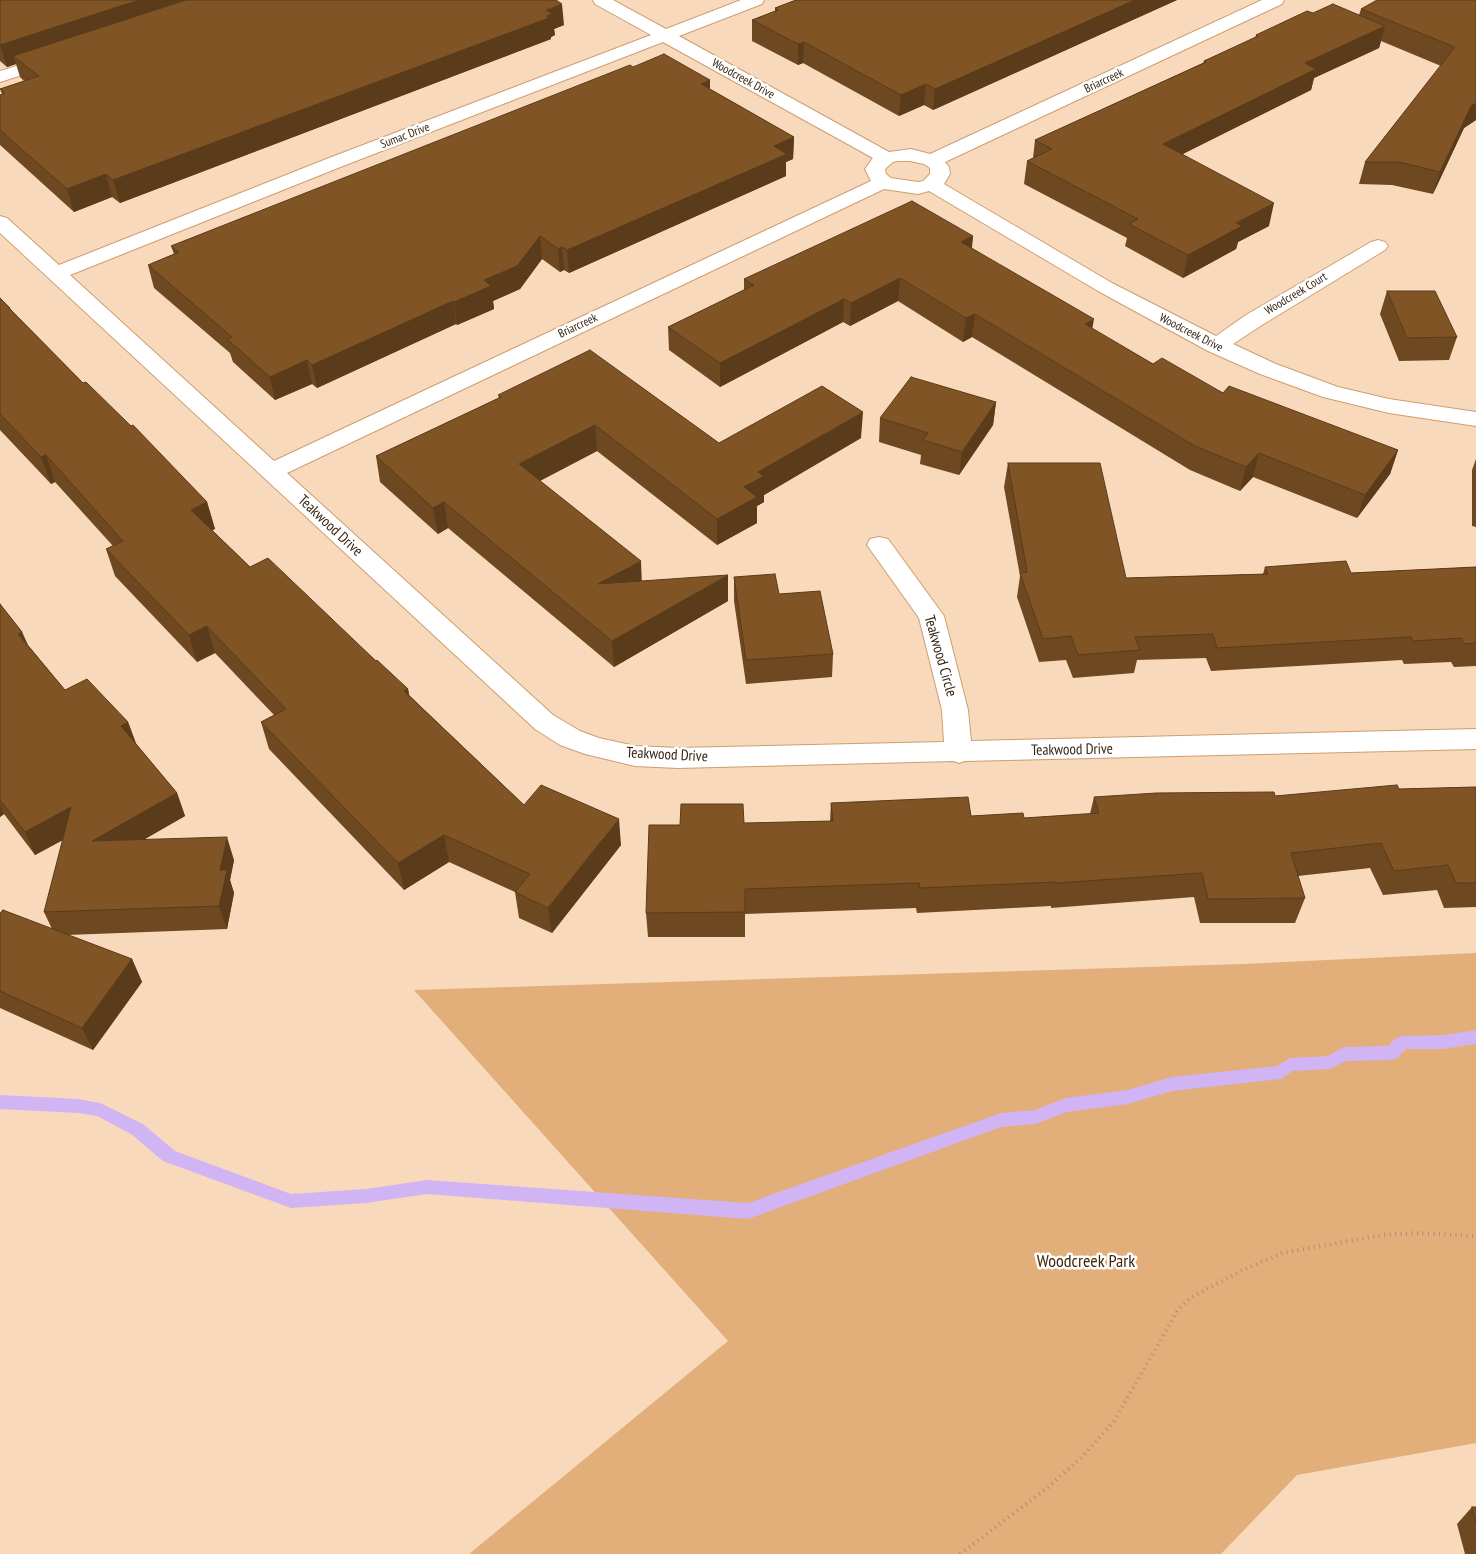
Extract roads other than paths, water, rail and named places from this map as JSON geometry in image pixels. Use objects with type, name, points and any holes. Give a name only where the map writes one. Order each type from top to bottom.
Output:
[{"type":"street","name":"Woodcreek Drive","points":[[601,0],[886,158]]},
{"type":"street","name":"Sumac Drive","points":[[55,274],[756,0]]},
{"type":"street","name":"Briarcreek","points":[[931,161],[1276,0]]},
{"type":"street","points":[[0,77],[74,52]]},
{"type":"street","points":[[910,155],[931,161],[939,167],[940,174],[937,180],[931,184],[918,188],[905,188],[884,182],[876,176],[875,169],[886,158],[910,155]]},
{"type":"street","name":"Briarcreek","points":[[272,471],[884,182]]},
{"type":"street","name":"Woodcreek Drive","points":[[931,184],[1105,286],[1216,346],[1331,392],[1389,406],[1476,419]]},
{"type":"street","name":"Teakwood Drive","points":[[0,222],[544,722],[570,738],[595,747],[635,756],[678,758],[959,753],[1476,739]]},
{"type":"street","name":"Woodcreek Court","points":[[1216,346],[1254,320],[1378,246]]},
{"type":"street","name":"Teakwood Circle","points":[[879,545],[931,616],[955,710],[959,753]]},
{"type":"waterway","points":[[0,1102],[78,1106],[100,1110],[137,1129],[169,1156],[291,1201],[366,1196],[427,1187],[748,1211],[1001,1120],[1035,1117],[1066,1105],[1128,1097],[1172,1084],[1281,1072],[1290,1065],[1330,1062],[1344,1054],[1391,1053],[1402,1043],[1443,1042],[1476,1037]]},
{"type":"park label","name":"Woodcreek Park","points":[[1086,1262]]}]
